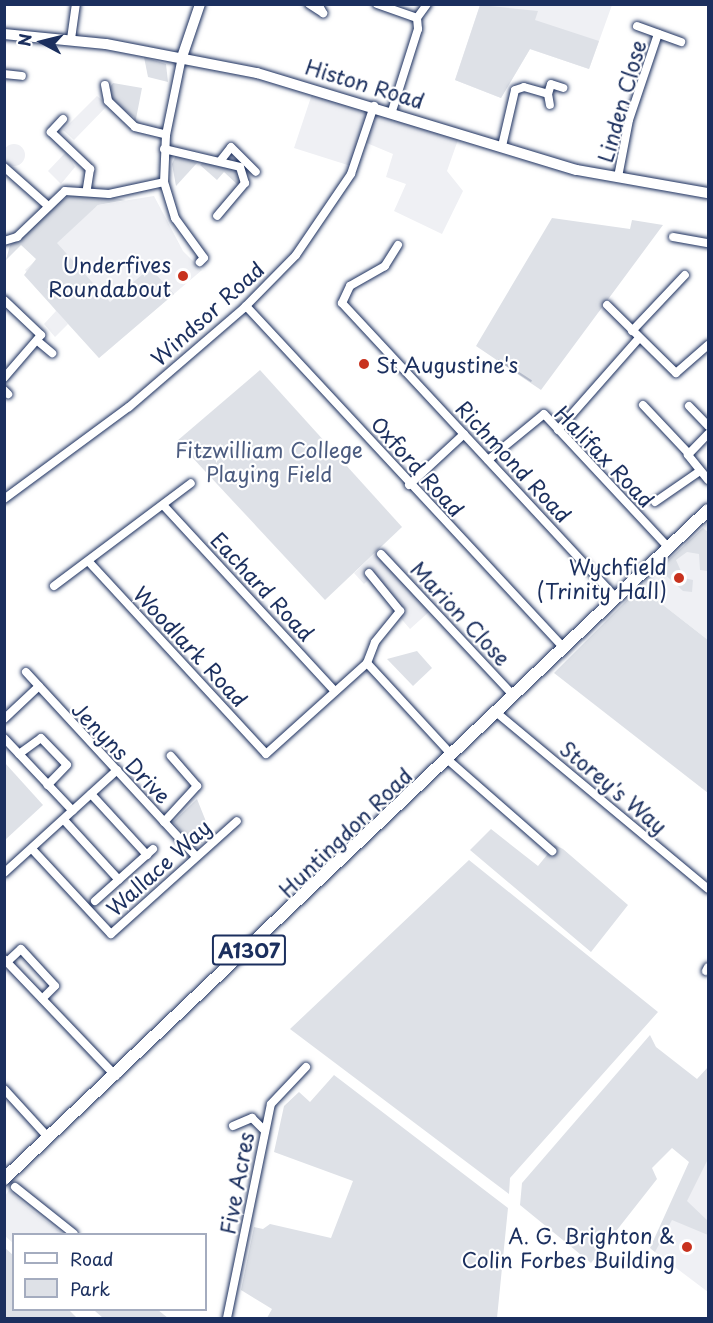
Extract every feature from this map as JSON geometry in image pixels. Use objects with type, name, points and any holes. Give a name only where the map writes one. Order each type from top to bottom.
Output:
[{"type":"main road","points":[[182,57],[200,4]]},
{"type":"main road","name":"Histon Road","points":[[4,34],[70,39],[182,57],[374,105],[502,146],[618,177],[708,193]]},
{"type":"main road","name":"Huntingdon Road","points":[[10,1183],[46,1135],[116,1076],[708,510]]},
{"type":"street","points":[[70,39],[76,4]]},
{"type":"street","points":[[309,4],[323,13],[318,4]]},
{"type":"street","points":[[377,4],[417,18]]},
{"type":"street","points":[[392,111],[417,34],[417,18],[427,4]]},
{"type":"street","name":"Linden Close","points":[[637,26],[681,42]]},
{"type":"street","name":"Linden Close","points":[[618,177],[629,120],[658,34]]},
{"type":"street","points":[[182,57],[166,135],[164,182],[176,218],[204,258],[200,262]]},
{"type":"street","points":[[4,74],[22,76]]},
{"type":"street","points":[[550,105],[548,94],[551,84],[563,88]]},
{"type":"street","points":[[105,85],[108,101],[135,127],[166,135]]},
{"type":"street","points":[[502,146],[515,90],[524,87],[548,94]]},
{"type":"street","name":"Windsor Road","points":[[4,499],[129,407],[246,306],[296,255],[351,174],[374,105]]},
{"type":"street","points":[[63,119],[51,132],[90,169],[87,189]]},
{"type":"street","points":[[221,160],[231,147],[256,172]]},
{"type":"street","points":[[164,149],[221,160],[240,167],[245,183],[217,216]]},
{"type":"street","points":[[4,167],[47,205]]},
{"type":"street","points":[[4,241],[17,237],[47,205],[65,191],[87,189],[109,194],[164,182]]},
{"type":"street","points":[[673,237],[708,243]]},
{"type":"street","name":"Richmond Road","points":[[398,245],[385,266],[360,277],[342,296],[342,303],[615,597]]},
{"type":"street","points":[[632,330],[685,275]]},
{"type":"street","points":[[4,300],[38,332],[40,343],[52,353]]},
{"type":"street","name":"Oxford Road","points":[[246,306],[409,485],[564,648]]},
{"type":"street","points":[[608,306],[676,373],[708,347]]},
{"type":"street","points":[[558,430],[639,338]]},
{"type":"street","points":[[5,375],[40,343]]},
{"type":"street","points":[[643,405],[708,480]]},
{"type":"street","points":[[689,406],[708,426]]},
{"type":"street","name":"Halifax Road","points":[[488,460],[538,415],[544,414],[668,547]]},
{"type":"street","points":[[409,485],[464,434]]},
{"type":"street","points":[[689,456],[708,434]]},
{"type":"street","points":[[655,502],[700,471]]},
{"type":"street","points":[[54,586],[164,506],[191,483]]},
{"type":"street","name":"Eachard Road","points":[[164,506],[335,691]]},
{"type":"street","name":"Marion Close","points":[[381,554],[514,696]]},
{"type":"street","name":"Woodlark Road","points":[[89,562],[266,754],[335,691]]},
{"type":"street","points":[[335,691],[367,663],[375,642],[400,611],[369,573]]},
{"type":"street","points":[[367,663],[450,757],[552,851]]},
{"type":"street","name":"Jenyns Drive","points":[[26,672],[196,856]]},
{"type":"street","points":[[4,718],[39,686]]},
{"type":"street","name":"Storey's Way","points":[[497,713],[708,889]]},
{"type":"street","points":[[4,738],[73,811]]},
{"type":"street","points":[[19,754],[41,738],[67,765],[48,785]]},
{"type":"street","points":[[164,822],[197,786],[171,756]]},
{"type":"street","points":[[4,873],[117,770]]},
{"type":"street","points":[[91,794],[147,855]]},
{"type":"street","points":[[64,820],[119,880]]},
{"type":"street","name":"Wallace Way","points":[[32,849],[111,934],[237,821]]},
{"type":"street","points":[[95,901],[153,849]]},
{"type":"street","points":[[42,999],[55,986],[21,949],[6,961],[42,999],[116,1076]]},
{"type":"street","name":"Five Acres","points":[[227,1318],[271,1104],[306,1067]]},
{"type":"street","points":[[4,1089],[46,1135]]},
{"type":"street","points":[[233,1126],[252,1118],[264,1130]]},
{"type":"street","points":[[10,1183],[73,1233]]},
{"type":"shaded area","points":[[480,5],[612,5],[589,69],[530,49],[501,98],[455,80]]},
{"type":"shaded area","points":[[312,94],[459,137],[447,171],[463,191],[442,234],[394,211],[406,184],[386,177],[393,154],[362,141],[354,167],[294,148]]},
{"type":"shaded area","points":[[97,96],[108,105],[74,140],[63,130]]},
{"type":"shaded area","points":[[14,144],[22,147],[25,155],[22,163],[14,166],[6,163],[3,155],[6,147]]},
{"type":"shaded area","points":[[66,152],[75,167],[61,184],[48,171]]},
{"type":"shaded area","points":[[154,196],[183,251],[202,270],[99,358],[68,324],[55,337],[44,324],[56,311],[25,270],[98,205]]},
{"type":"shaded area","name":"Wychfield (Trinity Hall)","points":[[708,523],[708,640],[640,587]]},
{"type":"shaded area","points":[[376,552],[430,611],[410,629],[368,580],[364,584],[354,573]]},
{"type":"shaded area","points":[[708,1140],[708,1292],[651,1249]]},
{"type":"shaded area","points":[[9,1190],[62,1233],[12,1233],[12,1242],[5,1236],[5,1196]]},
{"type":"green space","points":[[480,5],[538,11],[535,20],[599,41],[589,69],[530,49],[501,98],[455,80]]},
{"type":"green space","points":[[144,57],[166,64],[168,82],[148,77]]},
{"type":"green space","points":[[113,83],[142,88],[135,124],[134,117],[111,101],[108,90]]},
{"type":"green space","points":[[176,155],[197,163],[176,186],[172,164]]},
{"type":"green space","points":[[205,161],[233,168],[241,177],[239,186],[224,172],[217,180],[200,165]]},
{"type":"green space","points":[[79,192],[126,200],[98,205],[57,243],[110,302],[150,268],[174,294],[99,358],[24,275],[36,259],[21,245],[6,260],[10,245],[55,203]]},
{"type":"green space","points":[[552,218],[630,229],[632,220],[663,225],[541,390],[476,346]]},
{"type":"green space","name":"Fitzwilliam College Playing Field","points":[[260,370],[402,527],[325,600],[177,441]]},
{"type":"green space","points":[[703,528],[708,532],[708,571],[700,570],[699,554],[687,552],[676,560],[684,578],[693,580],[692,592],[683,591],[659,569]]},
{"type":"green space","points":[[640,587],[708,640],[708,793],[554,673]]},
{"type":"green space","points":[[417,651],[432,668],[413,686],[387,659]]},
{"type":"green space","points":[[5,763],[43,805],[4,840]]},
{"type":"green space","points":[[197,799],[211,834],[195,848],[173,822]]},
{"type":"green space","points":[[491,829],[538,866],[555,845],[563,849],[628,905],[591,952],[470,850]]},
{"type":"green space","points":[[469,860],[658,1012],[510,1178],[509,1194],[290,1029]]},
{"type":"green space","points":[[650,1035],[656,1047],[697,1079],[708,1067],[708,1159],[687,1201],[708,1221],[708,1235],[672,1220],[655,1252],[650,1248],[689,1162],[672,1148],[652,1168],[657,1179],[591,1263],[520,1205],[522,1183]]},
{"type":"green space","points":[[334,1075],[508,1208],[497,1318],[267,1318],[272,1309],[241,1290],[254,1227],[263,1229],[270,1224],[331,1238],[353,1181],[274,1152],[284,1106],[299,1092],[310,1102]]},
{"type":"green space","points":[[5,1248],[12,1254],[12,1311],[70,1311],[77,1318],[5,1318]]},
{"type":"green space","points":[[95,1311],[159,1311],[168,1318],[103,1318]]},
{"type":"waterway","points":[[499,360],[531,381]]},
{"type":"place","name":"Underfives Roundabout","points":[[183,276]]},
{"type":"place","name":"St Augustine's","points":[[364,364]]},
{"type":"place","name":"Wychfield (Trinity Hall)","points":[[679,578]]},
{"type":"place","name":"A. G. Brighton & Colin Forbes Building","points":[[687,1247]]}]
